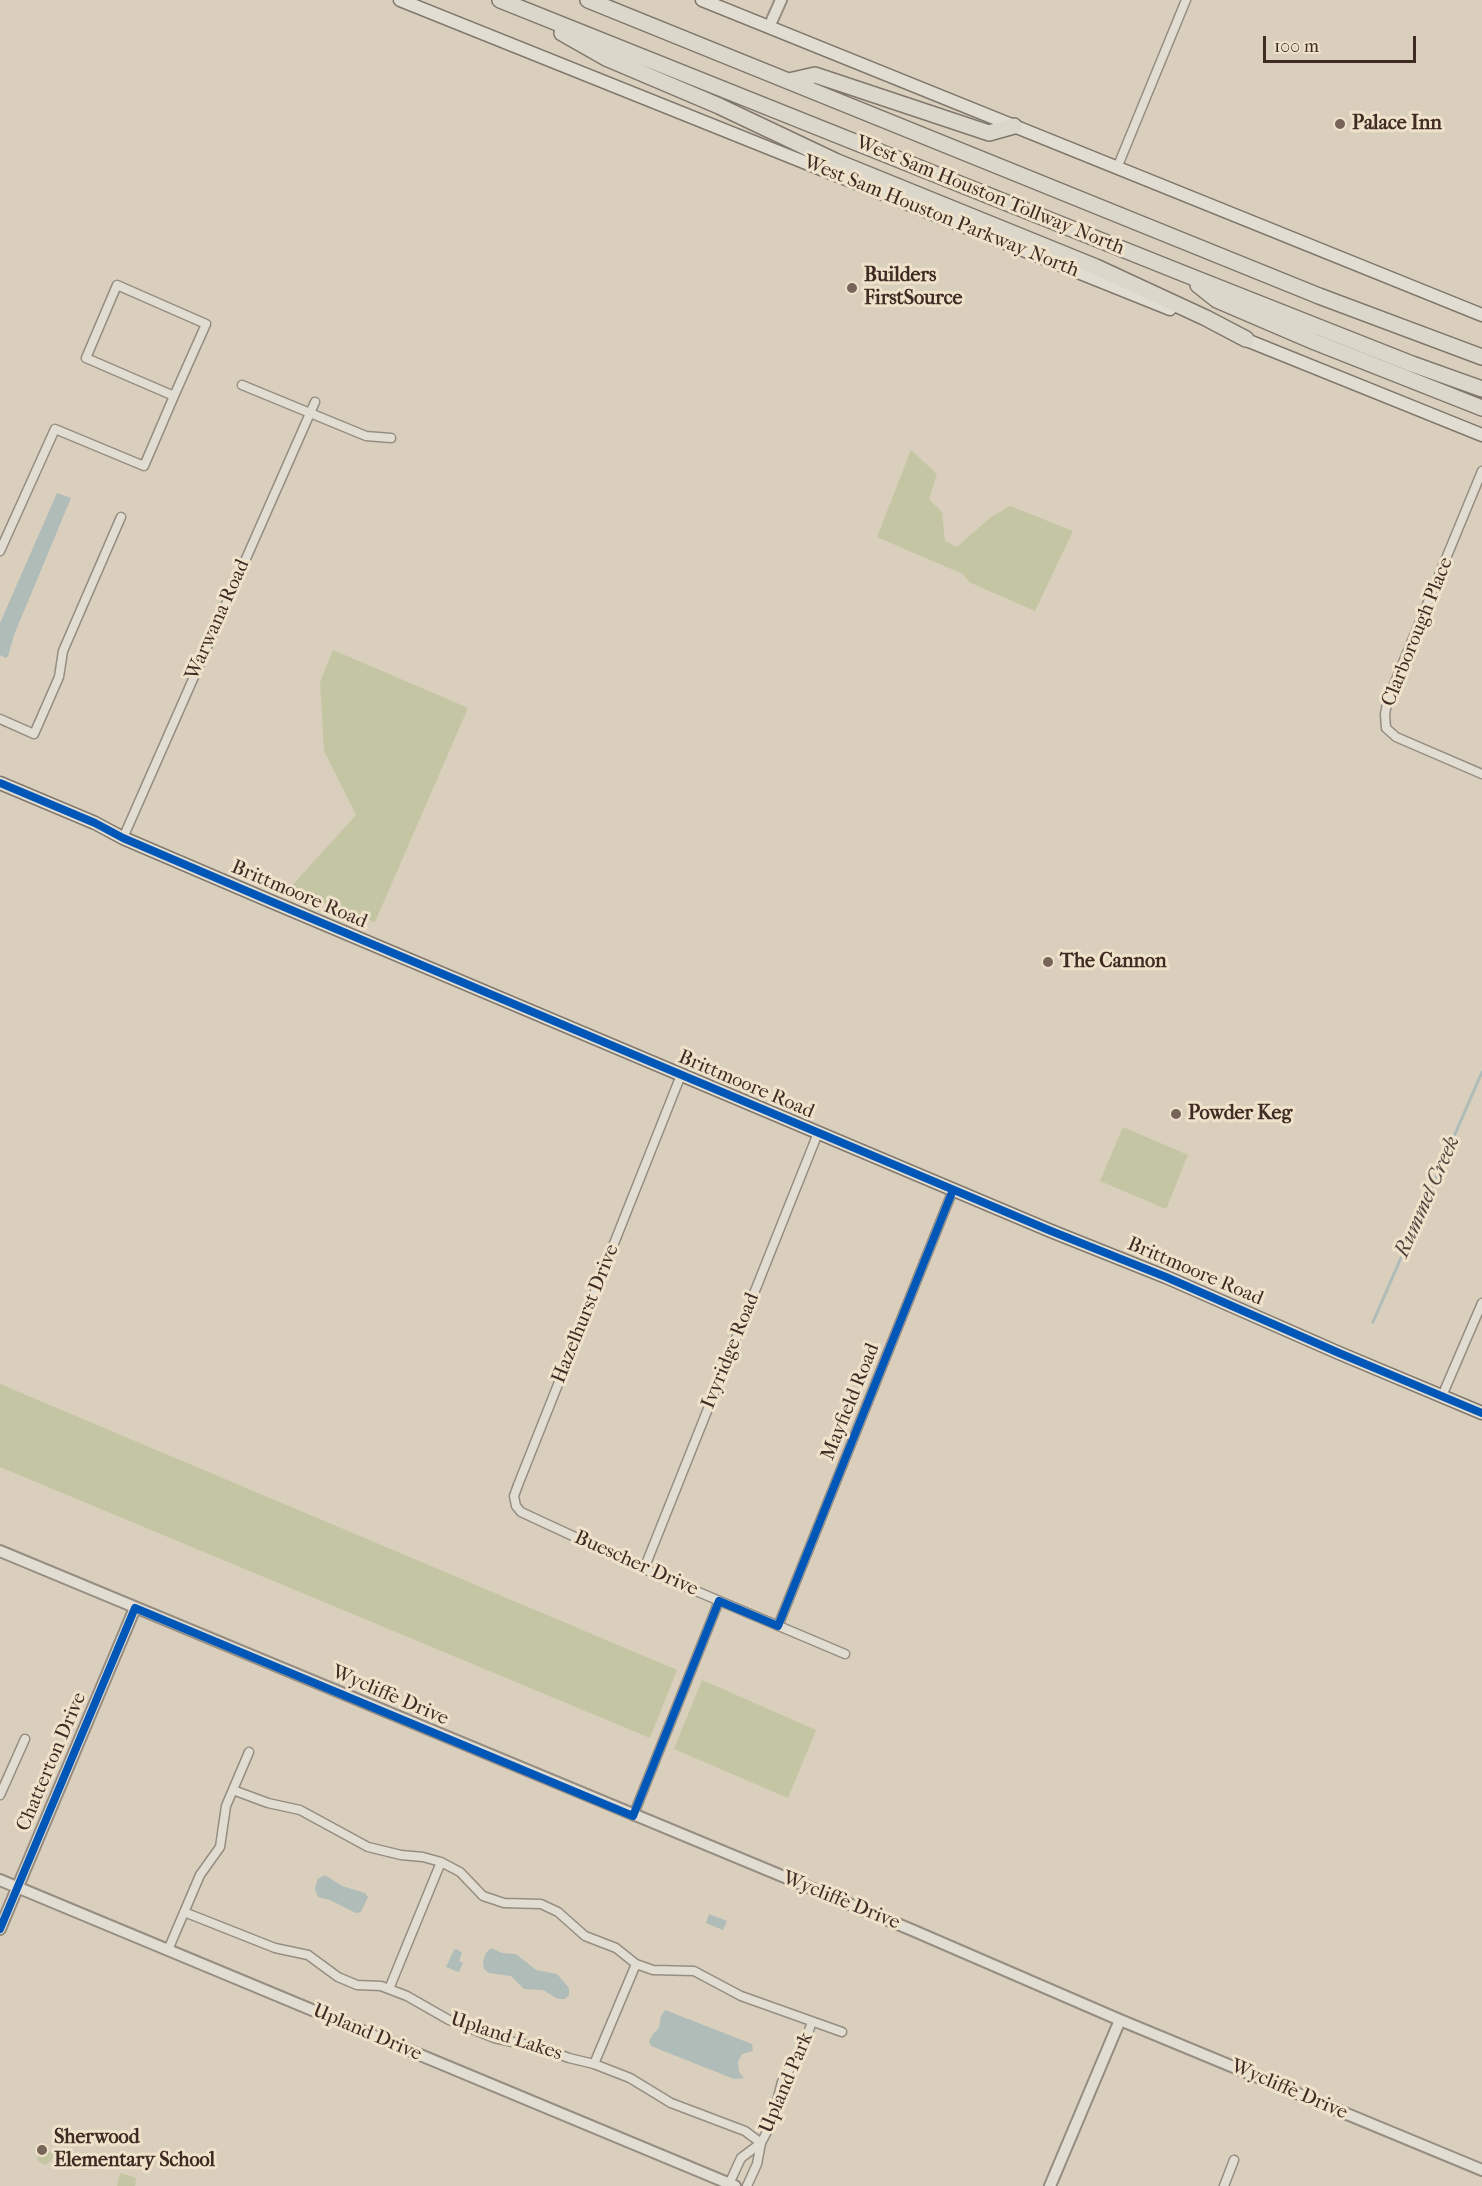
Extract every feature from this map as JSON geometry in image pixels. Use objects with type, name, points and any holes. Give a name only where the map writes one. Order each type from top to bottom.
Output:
[{"type":"highway","name":"West Sam Houston Tollway North","points":[[500,0],[1187,275],[1412,364],[1482,389]]},
{"type":"highway","name":"West Sam Houston Tollway North","points":[[588,0],[1319,296],[1482,357]]},
{"type":"highway","points":[[516,6],[606,58],[719,106],[835,161],[1096,267],[1246,339]]},
{"type":"highway","points":[[789,81],[815,75],[989,133],[1014,126]]},
{"type":"highway","points":[[1187,275],[1217,300],[1482,408]]},
{"type":"main road","name":"West Sam Houston Parkway North","points":[[400,0],[1482,435]]},
{"type":"main road","points":[[702,0],[1482,315]]},
{"type":"main road","name":"Brittmoore Road","points":[[0,783],[95,823],[123,838],[953,1190],[1166,1277],[1482,1413]]},
{"type":"street","points":[[769,27],[781,0]]},
{"type":"street","points":[[1117,168],[1186,0]]},
{"type":"street","points":[[0,551],[55,429],[144,466],[206,324],[117,285],[86,358],[174,396]]},
{"type":"street","points":[[242,385],[366,436],[391,438]]},
{"type":"street","name":"Warwana Road","points":[[123,838],[315,402]]},
{"type":"street","name":"Clarborough Place","points":[[1482,471],[1388,699],[1385,714],[1386,728],[1396,736],[1482,774]]},
{"type":"street","points":[[0,718],[34,734],[59,677],[63,651],[121,517]]},
{"type":"street","name":"Hazelhurst Drive","points":[[560,1529],[520,1512],[514,1496],[681,1075]]},
{"type":"street","name":"Ivyridge Road","points":[[644,1569],[818,1133]]},
{"type":"street","name":"Mayfield Road","points":[[778,1626],[953,1190]]},
{"type":"street","points":[[1442,1396],[1482,1303]]},
{"type":"street","name":"Buescher Drive","points":[[560,1529],[644,1569],[845,1654]]},
{"type":"street","name":"Wycliffe Drive","points":[[0,1551],[1482,2170]]},
{"type":"street","points":[[633,1816],[719,1601]]},
{"type":"street","name":"Chatterton Drive","points":[[0,1929],[135,1608]]},
{"type":"street","points":[[0,1795],[25,1739]]},
{"type":"street","points":[[168,1950],[200,1875],[220,1847],[226,1806],[249,1752]]},
{"type":"street","points":[[0,1767],[10,1771]]},
{"type":"street","points":[[233,1790],[268,1803],[300,1810],[368,1847],[441,1862],[460,1872],[483,1896],[504,1904],[541,1904],[558,1912],[585,1936],[616,1948],[636,1964],[653,1970],[694,1971],[741,1996],[842,2032]]},
{"type":"street","points":[[389,1989],[441,1862]]},
{"type":"street","name":"Upland Drive","points":[[0,1880],[732,2185]]},
{"type":"street","name":"Upland Lakes","points":[[184,1912],[276,1948],[308,1955],[338,1977],[357,1984],[381,1986],[407,1996],[449,2020],[494,2038],[542,2048],[630,2078],[671,2103],[745,2131],[761,2143]]},
{"type":"street","points":[[594,2064],[636,1964]]},
{"type":"street","points":[[1050,2186],[1120,2020]]},
{"type":"street","name":"Upland Park","points":[[747,2186],[757,2164],[761,2143],[771,2124],[782,2082],[803,2047],[812,2022]]},
{"type":"street","name":"Upland Park","points":[[732,2185],[741,2158],[761,2143]]},
{"type":"street","points":[[1224,2186],[1234,2160]]},
{"type":"green space","points":[[911,450],[937,474],[929,499],[942,512],[945,541],[957,547],[991,517],[1010,506],[1073,531],[1035,611],[969,582],[963,574],[877,537]]},
{"type":"green space","points":[[333,650],[468,708],[375,922],[287,891],[356,815],[324,751],[320,682]]},
{"type":"green space","points":[[1123,1127],[1188,1155],[1166,1209],[1100,1181]]},
{"type":"green space","points":[[0,1384],[677,1670],[650,1738],[0,1467]]},
{"type":"green space","points":[[702,1680],[816,1730],[788,1798],[674,1749]]},
{"type":"green space","points":[[42,2148],[54,2154],[51,2161],[45,2165],[37,2160]]},
{"type":"green space","points":[[78,2156],[89,2165],[89,2170],[81,2170],[71,2164],[72,2158]]},
{"type":"green space","points":[[120,2173],[136,2178],[135,2186],[117,2186]]},
{"type":"shaded area","points":[[57,493],[71,498],[6,658],[0,655],[0,623]]},
{"type":"shaded area","points":[[325,1875],[342,1886],[365,1893],[368,1897],[361,1912],[356,1913],[330,1900],[318,1897],[316,1884],[318,1879]]},
{"type":"shaded area","points":[[709,1914],[727,1921],[723,1930],[706,1923]]},
{"type":"shaded area","points":[[491,1948],[502,1953],[516,1954],[536,1970],[557,1974],[569,1988],[569,1995],[565,1999],[558,1999],[543,1990],[524,1989],[511,1976],[489,1973],[484,1969],[483,1962],[486,1953]]},
{"type":"shaded area","points":[[457,1949],[462,1953],[459,1961],[463,1963],[459,1972],[446,1967],[454,1950]]},
{"type":"shaded area","points":[[665,2010],[752,2044],[753,2051],[742,2054],[738,2062],[739,2072],[744,2078],[734,2079],[651,2046],[649,2041],[659,2028],[661,2016]]},
{"type":"waterway","name":"Rummel Creek","points":[[1373,1322],[1482,1072]]},
{"type":"cycle path","points":[[0,783],[270,901],[1051,1231],[1166,1277],[1482,1413]]},
{"type":"cycle path","points":[[0,1929],[135,1608],[633,1816],[719,1601],[778,1626],[953,1190]]},
{"type":"place","name":"Palace Inn","points":[[1340,124]]},
{"type":"place","name":"Builders FirstSource","points":[[852,288]]},
{"type":"place","name":"The Cannon","points":[[1048,962]]},
{"type":"place","name":"Powder Keg","points":[[1176,1114]]},
{"type":"place","name":"Sherwood Elementary School","points":[[42,2150]]}]
